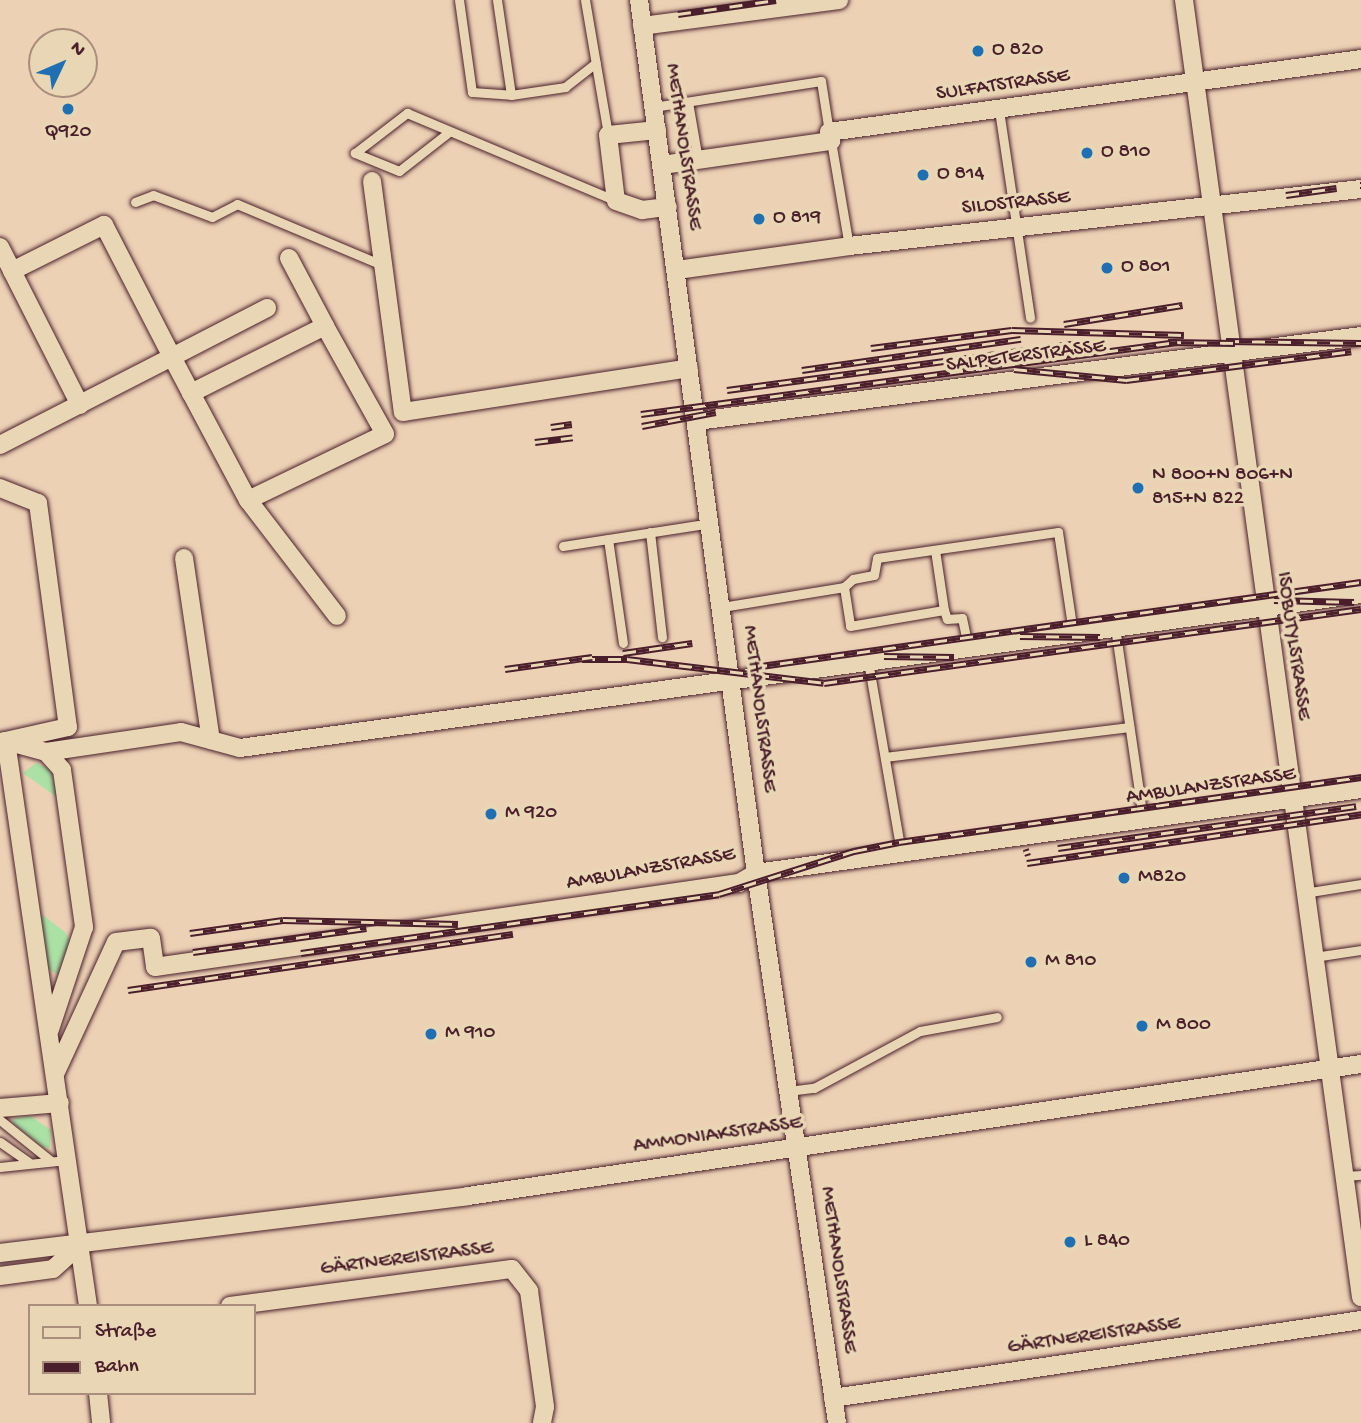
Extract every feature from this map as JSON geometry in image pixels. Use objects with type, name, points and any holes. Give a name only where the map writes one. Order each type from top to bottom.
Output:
[{"type":"street","name":"METHANOLSTRASSE","points":[[639,0],[756,873],[837,1423]]},
{"type":"street","points":[[642,26],[780,4],[839,0]]},
{"type":"street","name":"ISOBUTYLSTRASSE","points":[[1184,0],[1229,355],[1304,892],[1331,1068],[1353,1175],[1361,1297]]},
{"type":"street","name":"SULFATSTRASSE","points":[[662,165],[999,110],[1361,59]]},
{"type":"street","points":[[657,130],[608,135],[616,201],[642,210],[668,207]]},
{"type":"street","points":[[372,181],[403,412],[690,368]]},
{"type":"street","name":"SILOSTRASSE","points":[[677,270],[849,246],[1361,189]]},
{"type":"street","points":[[12,271],[104,225],[248,500],[337,616]]},
{"type":"street","points":[[0,247],[80,405]]},
{"type":"street","points":[[248,500],[385,434],[289,258]]},
{"type":"street","points":[[0,445],[267,307]]},
{"type":"street","points":[[191,393],[325,326]]},
{"type":"street","name":"SALPETERSTRASSE","points":[[697,421],[1361,336]]},
{"type":"street","points":[[0,488],[38,503],[68,727],[3,742]]},
{"type":"street","points":[[184,558],[211,740]]},
{"type":"street","points":[[3,742],[46,752],[181,732],[240,748],[1264,605],[1361,594]]},
{"type":"street","points":[[3,742],[60,1103],[59,1160],[81,1244],[88,1304]]},
{"type":"street","points":[[46,752],[62,770],[85,927],[49,1032]]},
{"type":"street","name":"AMBULANZSTRASSE","points":[[55,1074],[116,942],[151,938],[155,967],[739,883],[756,873],[1361,789]]},
{"type":"street","name":"AMMONIAKSTRASSE","points":[[0,1253],[468,1196],[1361,1064]]},
{"type":"street","points":[[0,1108],[60,1103]]},
{"type":"street","points":[[0,1276],[53,1269],[81,1244]]},
{"type":"street","name":"GÄRTNEREISTRASSE","points":[[245,1304],[512,1269],[529,1291],[545,1408],[542,1423]]},
{"type":"street","name":"GÄRTNEREISTRASSE","points":[[833,1398],[1361,1320]]},
{"type":"street","points":[[98,1395],[101,1423]]},
{"type":"lane","points":[[459,0],[472,92],[511,95],[565,87],[596,63]]},
{"type":"lane","points":[[496,0],[511,95]]},
{"type":"lane","points":[[585,0],[608,135]]},
{"type":"lane","points":[[653,107],[821,81],[849,246]]},
{"type":"lane","points":[[688,102],[698,160]]},
{"type":"lane","points":[[999,110],[1030,318]]},
{"type":"lane","points":[[449,132],[399,171],[355,153],[407,113],[616,201]]},
{"type":"lane","points":[[135,202],[153,195],[212,218],[237,204],[382,265]]},
{"type":"lane","points":[[563,546],[711,523]]},
{"type":"lane","points":[[650,532],[662,637]]},
{"type":"lane","points":[[722,607],[844,587],[853,579],[874,575],[877,558],[1058,532],[1073,632]]},
{"type":"lane","points":[[608,539],[623,643]]},
{"type":"lane","points":[[935,550],[947,619],[962,618],[968,646]]},
{"type":"lane","points":[[844,587],[850,626],[944,610]]},
{"type":"lane","points":[[1115,626],[1143,819]]},
{"type":"lane","points":[[867,661],[901,852]]},
{"type":"lane","points":[[885,757],[1129,727]]},
{"type":"lane","points":[[1304,892],[1361,884]]},
{"type":"lane","points":[[1314,957],[1361,950]]},
{"type":"lane","points":[[788,1091],[814,1088],[920,1031],[997,1017]]},
{"type":"lane","points":[[0,1120],[59,1160]]},
{"type":"lane","points":[[0,1142],[29,1162]]},
{"type":"lane","points":[[1,1166],[59,1160]]},
{"type":"green space","points":[[36,763],[51,769],[58,798],[23,773]]},
{"type":"green space","points":[[40,913],[65,932],[72,944],[61,976],[48,969]]},
{"type":"green space","points":[[30,1116],[51,1130],[50,1148],[43,1147],[12,1123],[14,1118]]},
{"type":"railway","points":[[678,14],[776,0]]},
{"type":"railway","points":[[1286,195],[1337,188]]},
{"type":"railway","points":[[1064,324],[1182,305]]},
{"type":"railway","points":[[871,348],[1012,330],[1184,335]]},
{"type":"railway","points":[[802,370],[1021,339]]},
{"type":"railway","points":[[1226,341],[1361,343]]},
{"type":"railway","points":[[727,390],[1087,342]]},
{"type":"railway","points":[[1168,342],[1235,343]]},
{"type":"railway","points":[[641,414],[1177,342]]},
{"type":"railway","points":[[1014,369],[1126,380],[1351,351]]},
{"type":"railway","points":[[642,426],[716,412]]},
{"type":"railway","points":[[551,427],[572,424]]},
{"type":"railway","points":[[535,442],[573,437]]},
{"type":"railway","points":[[754,667],[1361,582]]},
{"type":"railway","points":[[1274,600],[1354,602]]},
{"type":"railway","points":[[582,659],[627,659],[824,683],[1361,609]]},
{"type":"railway","points":[[1020,636],[1100,637]]},
{"type":"railway","points":[[623,653],[692,643]]},
{"type":"railway","points":[[884,656],[954,657]]},
{"type":"railway","points":[[505,669],[592,657]]},
{"type":"railway","points":[[301,953],[719,894],[854,851],[899,842],[1361,777]]},
{"type":"railway","points":[[1058,848],[1356,806]]},
{"type":"railway","points":[[1027,863],[1361,814]]},
{"type":"railway","points":[[1024,853],[1030,851]]},
{"type":"railway","points":[[190,933],[283,920],[458,924]]},
{"type":"railway","points":[[193,952],[366,928]]},
{"type":"railway","points":[[128,990],[513,934]]},
{"type":"place","name":"O 820","points":[[978,51]]},
{"type":"place","name":"Q920","points":[[68,109]]},
{"type":"place","name":"O 810","points":[[1087,153]]},
{"type":"place","name":"O 814","points":[[923,175]]},
{"type":"place","name":"O 819","points":[[759,219]]},
{"type":"place","name":"O 801","points":[[1107,268]]},
{"type":"place","name":"N 800+N 806+N 815+N 822","points":[[1138,488]]},
{"type":"place","name":"M 920","points":[[491,814]]},
{"type":"place","name":"M820","points":[[1124,878]]},
{"type":"place","name":"M 810","points":[[1031,962]]},
{"type":"place","name":"M 800","points":[[1142,1026]]},
{"type":"place","name":"M 910","points":[[431,1034]]},
{"type":"place","name":"L 840","points":[[1070,1242]]}]
